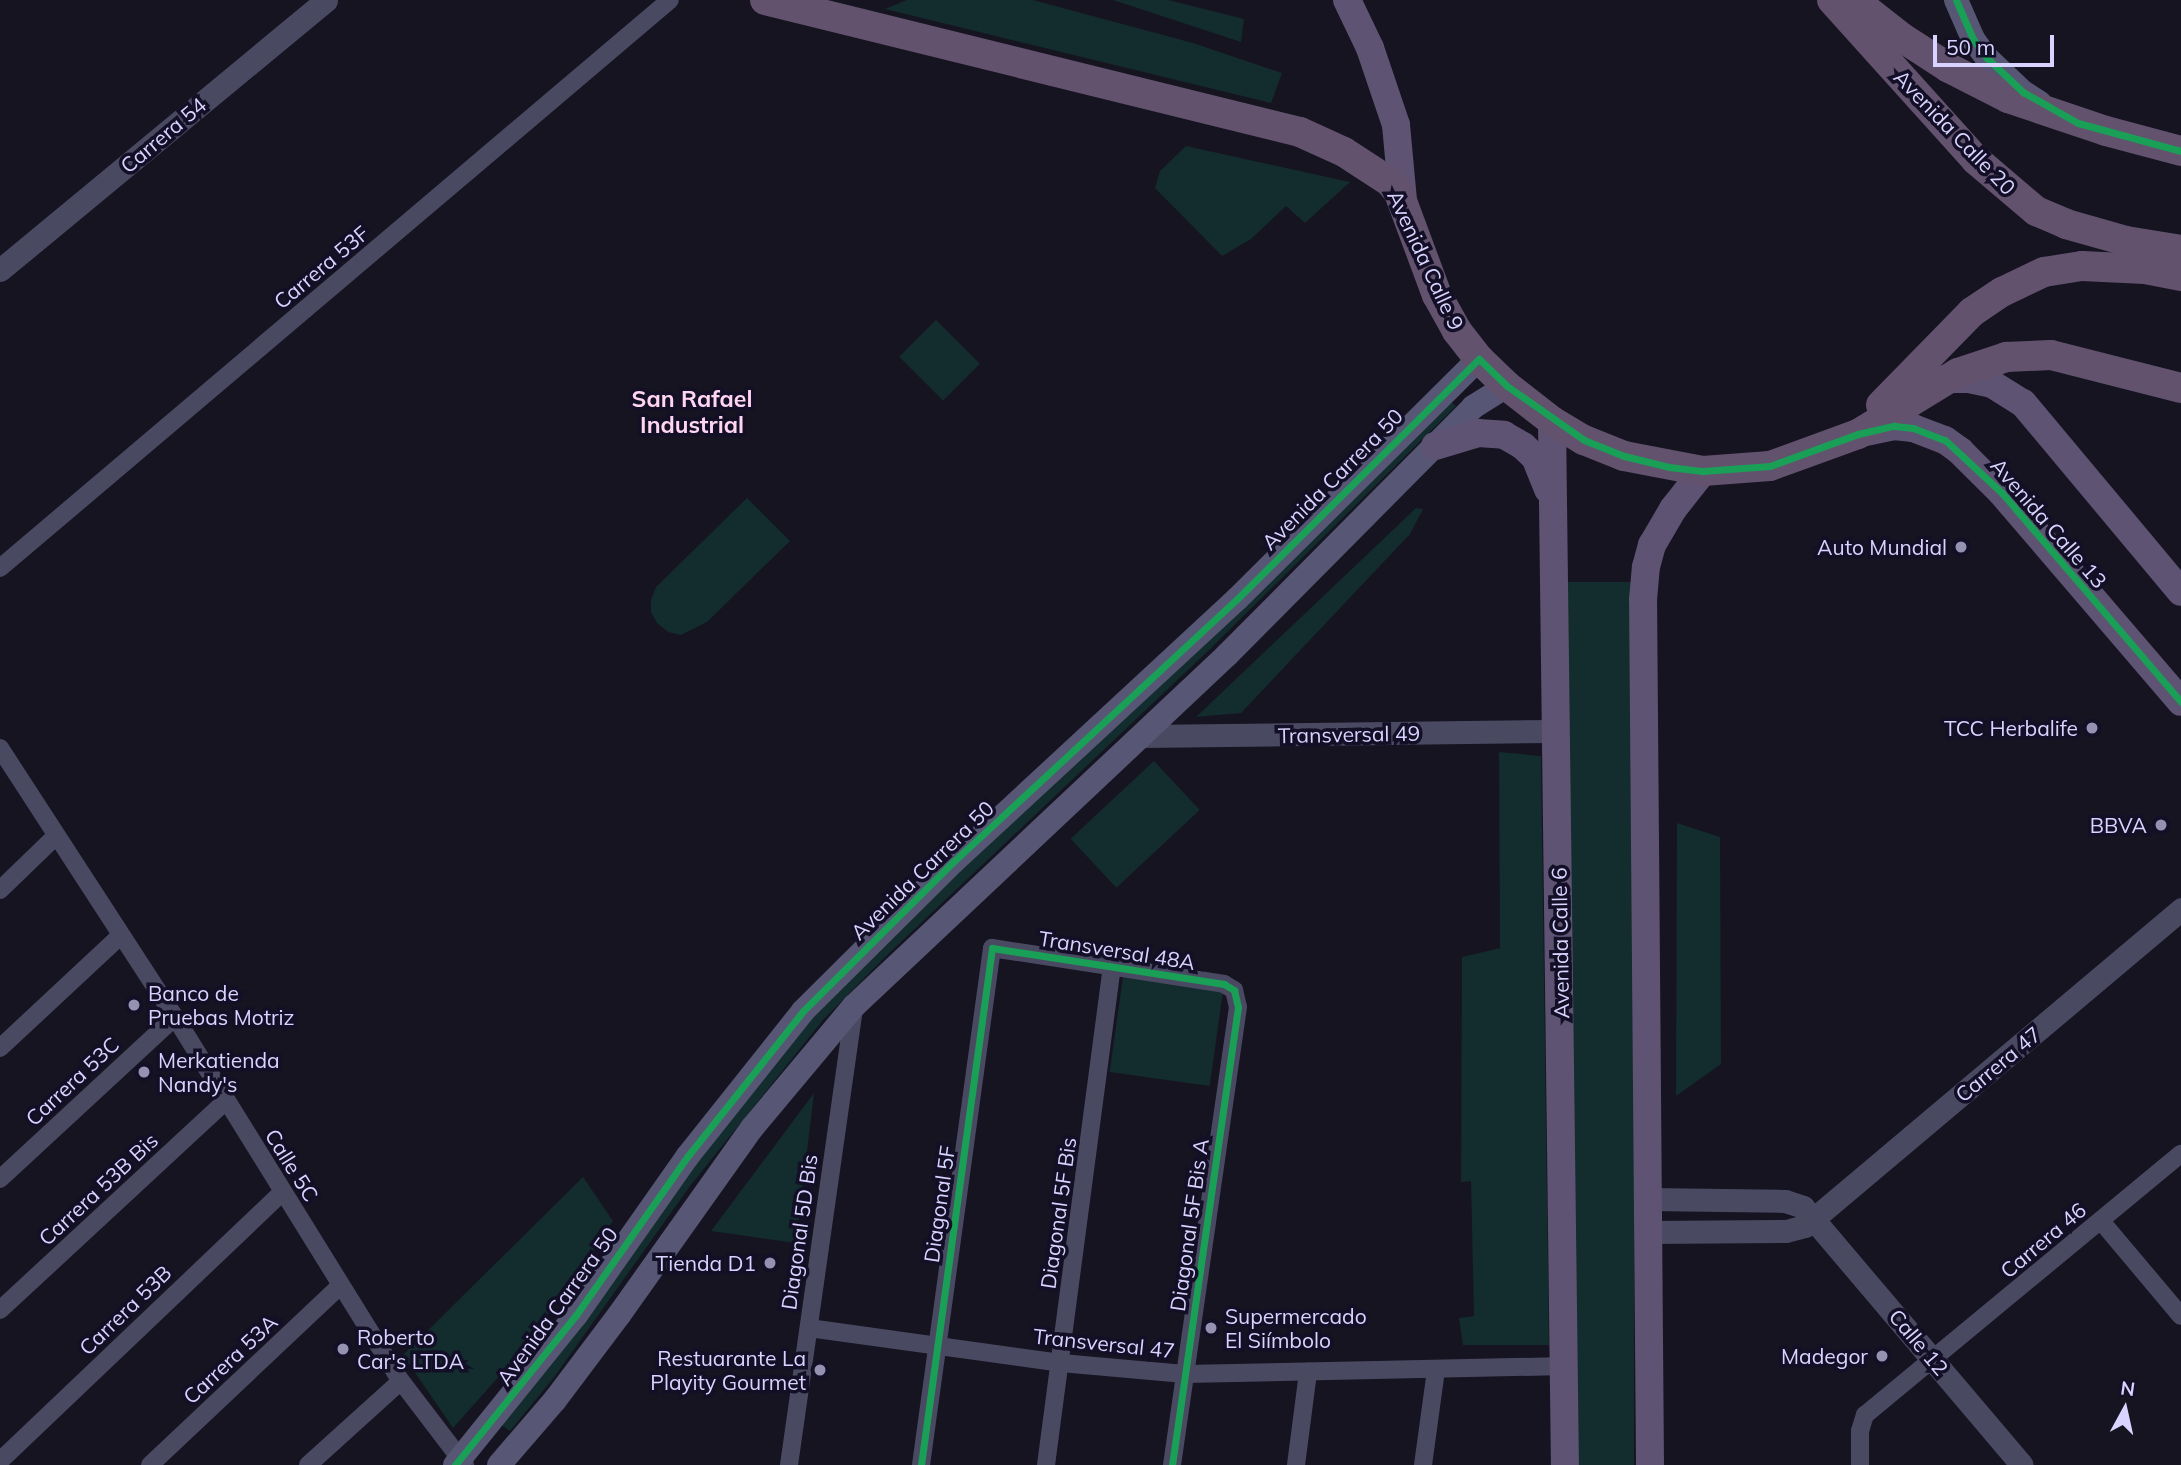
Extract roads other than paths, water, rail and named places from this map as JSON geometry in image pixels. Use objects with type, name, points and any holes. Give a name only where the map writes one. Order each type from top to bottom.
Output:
[{"type":"highway","name":"Avenida Calle 9","points":[[765,0],[1300,132],[1344,152],[1390,182],[1403,201],[1437,295],[1457,331],[1479,359],[1507,386],[1552,421],[1584,440],[1624,456],[1668,467],[1703,471],[1770,466],[1852,437]]},
{"type":"highway","name":"Avenida Calle 20","points":[[1832,0],[1976,160],[2036,211],[2066,224],[2126,241],[2181,250]]},
{"type":"highway","name":"Avenida Calle 20","points":[[1854,0],[1901,37],[1949,68],[2008,98],[2078,123],[2181,151]]},
{"type":"highway","points":[[1852,437],[1972,312],[2002,292],[2044,272],[2082,266],[2145,269],[2181,276]]},
{"type":"highway","points":[[1852,437],[1945,379],[1981,363],[2029,354],[2051,355],[2181,386]]},
{"type":"main road","points":[[1347,0],[1370,48],[1390,104],[1397,138],[1403,201]]},
{"type":"main road","name":"Avenida Calle 20","points":[[1956,0],[1973,39],[2006,78],[2043,105],[2078,123]]},
{"type":"main road","name":"Avenida Carrera 50","points":[[460,1463],[576,1315],[704,1135],[803,1011],[953,863],[1237,598],[1479,359]]},
{"type":"main road","points":[[1945,379],[1969,379],[1992,384],[2023,403],[2181,592]]},
{"type":"main road","points":[[499,1465],[555,1400],[619,1315],[752,1128],[854,1006],[1227,655],[1473,407],[1507,386]]},
{"type":"main road","name":"Avenida Calle 6","points":[[1552,421],[1564,1465]]},
{"type":"main road","name":"Avenida Calle 13","points":[[1852,437],[1894,426],[1913,428],[1945,440],[1960,451],[2002,494],[2181,702]]},
{"type":"main road","points":[[1434,446],[1478,433],[1504,435],[1535,457],[1554,509]]},
{"type":"main road","points":[[1650,1465],[1643,600],[1646,567],[1652,545],[1673,509],[1703,471]]},
{"type":"street","name":"Carrera 54","points":[[0,270],[326,0]]},
{"type":"street","name":"Carrera 53F","points":[[0,568],[670,0]]},
{"type":"street","name":"Transversal 49","points":[[1140,736],[1557,731]]},
{"type":"street","name":"Calle 5C","points":[[0,748],[175,1017],[401,1381],[460,1463]]},
{"type":"street","points":[[0,890],[56,836]]},
{"type":"street","name":"Carrera 47","points":[[1648,1232],[1786,1231],[1815,1219],[2181,909]]},
{"type":"street","points":[[0,1048],[120,936]]},
{"type":"street","name":"Transversal 48A","points":[[992,948],[1224,984],[1234,990]]},
{"type":"street","name":"Diagonal 5F","points":[[921,1465],[992,948]]},
{"type":"street","name":"Diagonal 5F Bis","points":[[1046,1465],[1112,966]]},
{"type":"street","name":"Diagonal 5F Bis A","points":[[1172,1465],[1238,1006],[1234,990]]},
{"type":"street","name":"Diagonal 5D Bis","points":[[789,1465],[854,1006]]},
{"type":"street","name":"Carrera 53C","points":[[0,1179],[175,1017]]},
{"type":"street","name":"Carrera 53B Bis","points":[[0,1310],[226,1101]]},
{"type":"street","name":"Carrera 46","points":[[1860,1465],[1860,1431],[1865,1415],[2181,1154]]},
{"type":"street","name":"Carrera 53B","points":[[0,1461],[282,1192]]},
{"type":"street","points":[[1648,1199],[1785,1201],[1803,1207],[1815,1219]]},
{"type":"street","name":"Calle 12","points":[[1815,1219],[2022,1465]]},
{"type":"street","points":[[2101,1221],[2181,1316]]},
{"type":"street","name":"Carrera 53A","points":[[150,1465],[341,1285]]},
{"type":"street","name":"Transversal 47","points":[[809,1328],[1061,1363],[1185,1374],[1564,1366]]},
{"type":"street","points":[[1423,1465],[1436,1370]]},
{"type":"street","points":[[1296,1465],[1308,1372]]},
{"type":"street","points":[[308,1465],[401,1381]]},
{"type":"place","name":"Auto Mundial","points":[[1961,547]]},
{"type":"place","name":"TCC Herbalife","points":[[2092,728]]},
{"type":"place","name":"BBVA","points":[[2161,825]]},
{"type":"place","name":"Banco de Pruebas Motriz","points":[[134,1005]]},
{"type":"place","name":"Merkatienda Nandy's","points":[[144,1072]]},
{"type":"place","name":"Tienda D1","points":[[770,1263]]},
{"type":"place","name":"Supermercado El Siímbolo","points":[[1211,1328]]},
{"type":"place","name":"Roberto Car's LTDA","points":[[343,1349]]},
{"type":"place","name":"Madegor","points":[[1882,1356]]},
{"type":"place","name":"Restuarante La Playity Gourmet","points":[[820,1370]]},
{"type":"district","name":"San Rafael Industrial","points":[[692,412]]}]
